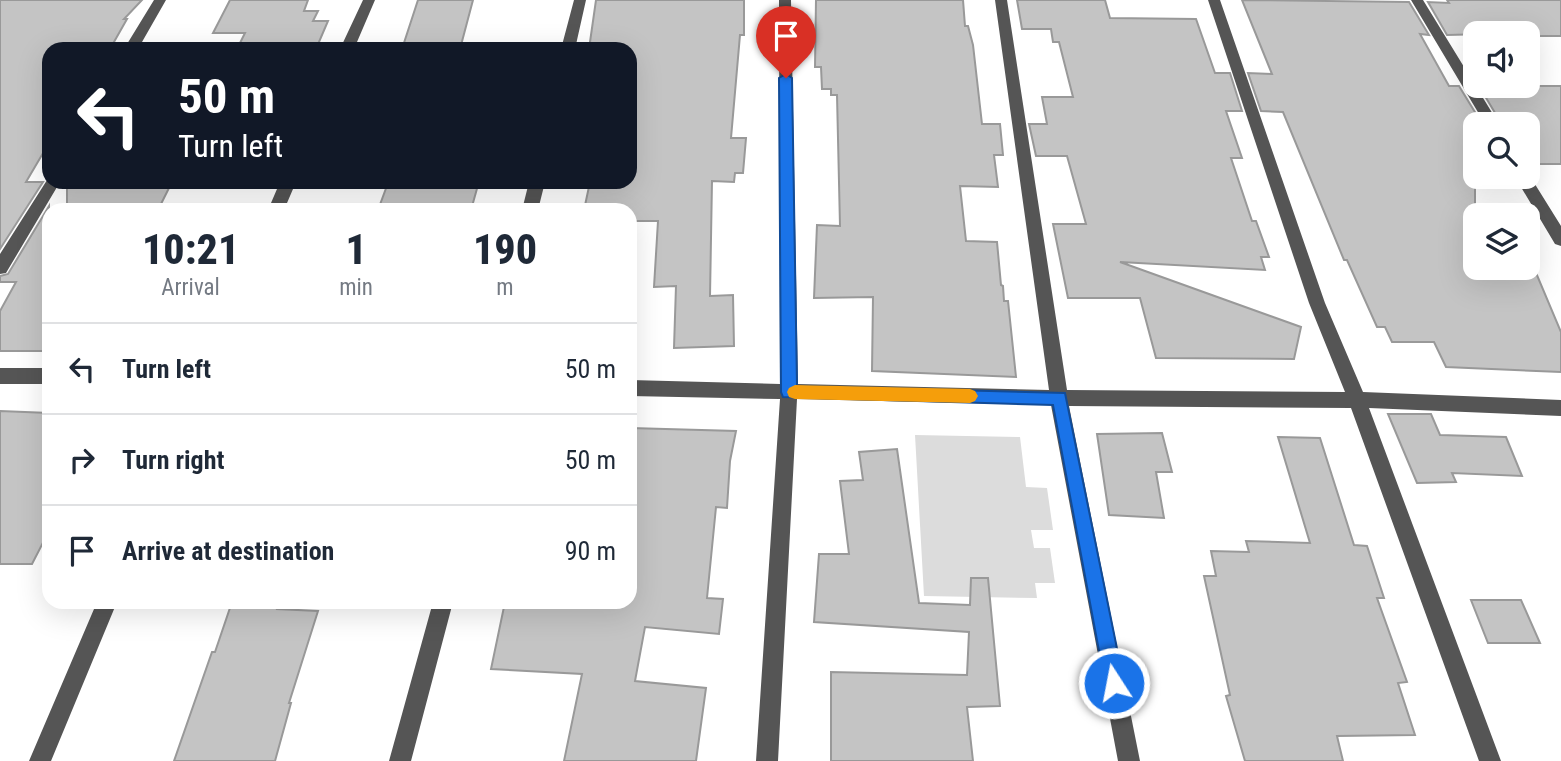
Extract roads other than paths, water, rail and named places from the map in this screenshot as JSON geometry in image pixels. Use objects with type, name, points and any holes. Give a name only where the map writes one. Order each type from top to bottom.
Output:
[{"type":"street","points":[[135,42],[160,0]]},
{"type":"street","points":[[350,42],[369,0]]},
{"type":"street","points":[[570,42],[580,0]]},
{"type":"street","points":[[767,761],[789,392],[785,0]]},
{"type":"street","points":[[1001,0],[1059,398],[1129,761]]},
{"type":"street","points":[[1214,0],[1317,303],[1357,400],[1490,761]]},
{"type":"street","points":[[1417,0],[1485,112]]},
{"type":"street","points":[[0,268],[48,189]]},
{"type":"street","points":[[1530,189],[1561,240]]},
{"type":"street","points":[[0,376],[42,376]]},
{"type":"street","points":[[637,388],[1059,398],[1357,400],[1561,408]]},
{"type":"street","points":[[40,761],[104,609]]},
{"type":"street","points":[[400,761],[441,609]]}]
